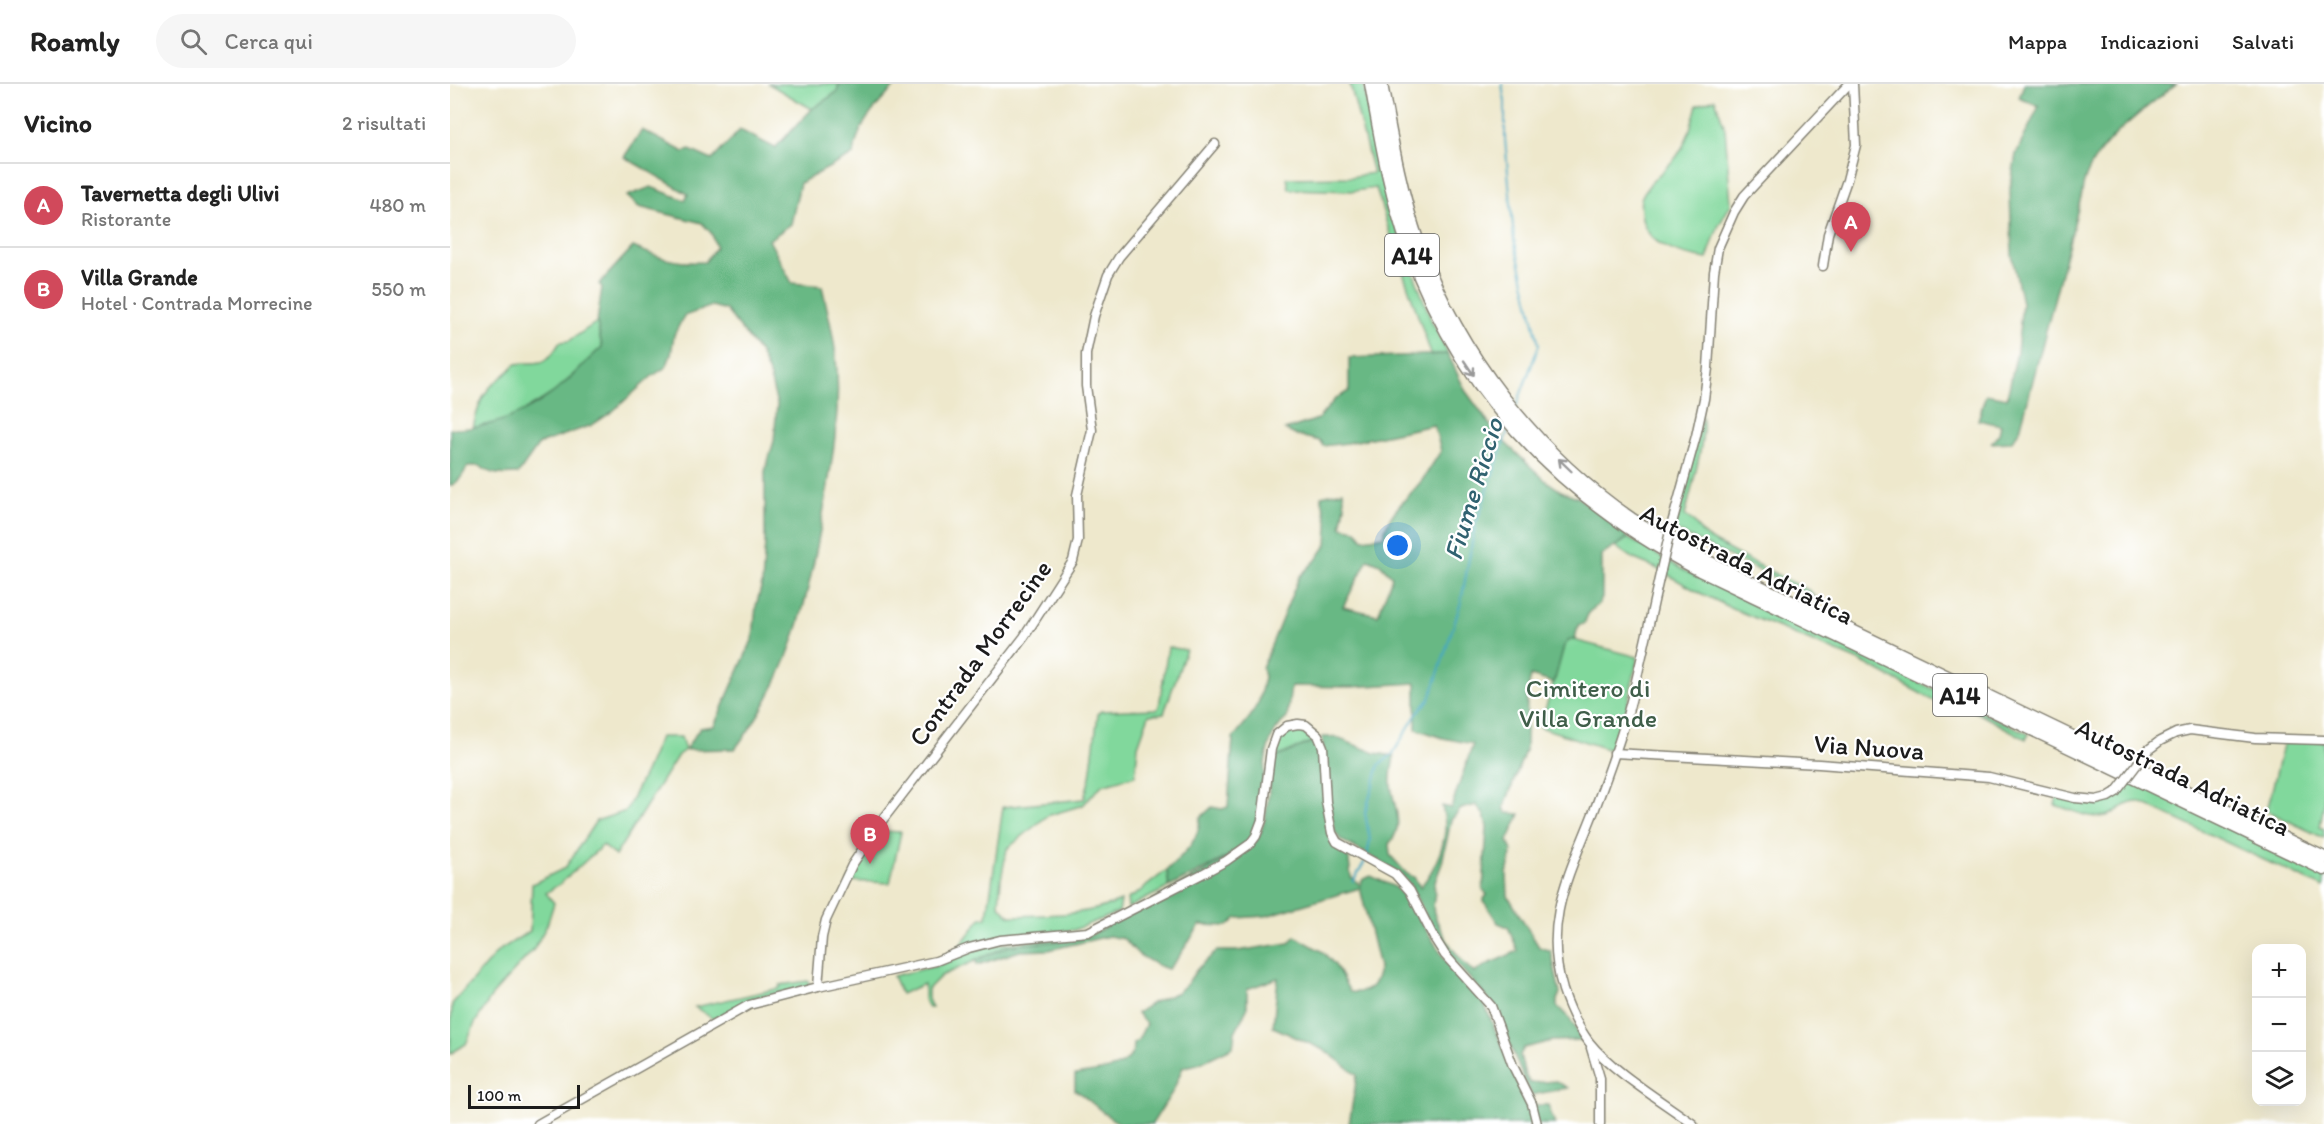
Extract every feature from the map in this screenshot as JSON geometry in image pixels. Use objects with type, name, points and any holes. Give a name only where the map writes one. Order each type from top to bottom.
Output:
[{"type":"highway","name":"Autostrada Adriatica","points":[[1371,84],[1397,189],[1434,282],[1444,314],[1533,434],[1641,537],[1700,570],[2324,869]]},
{"type":"highway","name":"Autostrada Adriatica","points":[[1381,84],[1392,166]]},
{"type":"highway","name":"Autostrada Adriatica","points":[[1606,506],[1712,564],[2324,858]]},
{"type":"street","points":[[1823,266],[1828,234],[1848,180],[1856,145],[1851,84]]},
{"type":"street","points":[[1600,1124],[1600,1078],[1596,1059],[1566,1000],[1555,954],[1555,933],[1560,900],[1569,869],[1594,810],[1628,713],[1660,570],[1696,436],[1708,368],[1714,272],[1718,248],[1744,196],[1851,84]]},
{"type":"street","name":"Contrada Morrecine","points":[[818,987],[822,937],[826,920],[852,865],[881,822],[1024,637],[1073,561],[1078,540],[1077,495],[1092,430],[1086,386],[1086,354],[1094,316],[1108,275],[1119,258],[1215,144]]},
{"type":"street","points":[[538,1124],[749,1005],[818,987],[936,962],[969,948],[999,940],[1088,932],[1226,861],[1250,844],[1256,836],[1262,820],[1270,749],[1276,735],[1287,726],[1306,726],[1318,735],[1323,747],[1326,802],[1332,833],[1338,842],[1349,850],[1395,874],[1410,891],[1445,955],[1491,1006],[1513,1066],[1532,1104],[1537,1124]]},
{"type":"street","name":"Via Nuova","points":[[1614,753],[1819,764],[1989,777],[2075,798],[2096,800],[2116,792],[2148,750],[2169,736],[2190,730],[2254,738],[2324,740]]},
{"type":"street","points":[[1589,1042],[1611,1064],[1693,1124]]},
{"type":"green space","points":[[769,84],[839,84],[837,92],[812,109]]},
{"type":"green space","points":[[839,84],[897,84],[864,124],[859,133],[854,154],[800,183],[791,224],[769,240],[792,283],[822,286],[835,349],[838,396],[835,433],[812,573],[784,664],[755,721],[735,749],[685,750],[700,728],[714,726],[753,638],[756,606],[762,584],[765,543],[765,471],[774,441],[777,404],[769,374],[760,353],[726,310],[712,306],[684,316],[674,335],[671,355],[666,367],[651,377],[612,412],[592,425],[539,444],[518,474],[498,474],[489,472],[480,466],[468,466],[458,480],[450,486],[450,429],[492,423],[518,414],[560,387],[602,347],[597,322],[602,287],[599,284],[633,247],[668,259],[705,262],[716,247],[712,234],[702,223],[639,207],[627,196],[651,187],[685,200],[688,194],[624,157],[642,130],[684,152],[690,150],[712,160],[740,130],[775,148],[812,109],[837,92]]},
{"type":"green space","points":[[1350,84],[1363,84],[1388,204],[1431,320],[1448,354],[1431,354],[1376,188],[1354,191],[1289,189],[1287,178],[1351,177],[1373,173]]},
{"type":"green space","points":[[2024,84],[2176,84],[2133,118],[2105,146],[2094,161],[2086,177],[2020,430],[2011,442],[1991,443],[1999,434],[2001,425],[1978,420],[1986,394],[2007,398],[2017,352],[2022,303],[2012,255],[2010,190],[2016,154],[2039,106],[2019,98]]},
{"type":"green space","points":[[1715,99],[1725,128],[1731,204],[1718,227],[1707,259],[1677,252],[1658,243],[1645,228],[1641,199],[1648,187],[1681,150],[1697,105]]},
{"type":"green space","points":[[597,322],[602,347],[555,392],[511,419],[473,428],[485,394],[515,364],[537,363],[546,360],[560,342],[569,341]]},
{"type":"green space","points":[[1448,354],[1465,390],[1498,436],[1545,480],[1561,491],[1577,497],[1610,520],[1628,538],[1602,555],[1602,598],[1598,605],[1589,612],[1584,624],[1578,625],[1575,640],[1570,639],[1564,646],[1554,683],[1531,676],[1527,694],[1526,748],[1504,808],[1507,813],[1520,814],[1508,841],[1512,851],[1507,874],[1508,896],[1539,947],[1551,951],[1560,993],[1557,1006],[1570,1019],[1582,1040],[1552,1041],[1524,1048],[1520,1055],[1525,1075],[1530,1083],[1556,1081],[1568,1088],[1532,1095],[1523,1078],[1496,1008],[1448,954],[1409,883],[1392,868],[1341,840],[1335,832],[1328,796],[1322,737],[1335,737],[1375,753],[1394,756],[1391,781],[1398,822],[1397,830],[1389,844],[1390,855],[1407,874],[1414,877],[1420,887],[1433,868],[1444,837],[1445,824],[1442,806],[1451,808],[1473,744],[1443,738],[1416,729],[1416,683],[1350,687],[1291,686],[1287,718],[1278,727],[1267,750],[1261,803],[1256,826],[1250,838],[1240,848],[1220,861],[1169,887],[1167,870],[1193,841],[1200,818],[1212,807],[1222,809],[1228,807],[1233,738],[1250,717],[1259,701],[1264,677],[1262,668],[1299,577],[1316,560],[1327,544],[1328,525],[1321,496],[1343,491],[1345,506],[1341,527],[1356,530],[1363,539],[1384,536],[1394,512],[1423,479],[1441,451],[1434,425],[1323,446],[1320,441],[1285,430],[1318,419],[1336,398],[1349,391],[1349,358]],"holes":[[[1368,559],[1380,564],[1392,577],[1378,615],[1343,607]],[[1476,805],[1484,815],[1487,827],[1483,889],[1487,895],[1483,900],[1498,923],[1508,927],[1518,951],[1474,973],[1446,938],[1437,921],[1433,906],[1434,885],[1442,863],[1451,820],[1461,809]]]},
{"type":"green space","points":[[1702,417],[1700,450],[1685,516],[1692,520],[1708,538],[1810,591],[1817,598],[1675,530]]},
{"type":"green space","points":[[1628,538],[1687,572],[2029,734],[2026,739],[1961,704],[1953,711],[1866,664],[1698,592],[1656,568],[1632,558],[1616,547]]},
{"type":"green space","name":"Cimitero di Villa Grande","points":[[1570,639],[1638,657],[1625,715],[1613,751],[1540,727],[1564,646]]},
{"type":"green space","points":[[1168,647],[1186,650],[1164,713],[1149,715],[1138,746],[1135,776],[1102,785],[1083,805],[1047,816],[1007,849],[1001,879],[999,905],[1010,916],[1080,912],[1121,901],[1119,912],[1074,930],[1006,935],[958,948],[981,918],[987,917],[1003,807],[1084,799],[1090,777],[1098,714],[1101,711],[1157,709]]},
{"type":"green space","points":[[1293,731],[1303,732],[1314,741],[1272,759],[1280,738]]},
{"type":"green space","points":[[660,737],[681,737],[685,750],[678,755],[615,856],[603,845],[561,883],[546,893],[554,903],[547,925],[534,949],[493,994],[475,1023],[466,1044],[450,1054],[452,1004],[498,951],[530,931],[532,884],[565,868],[596,821],[626,811]]},
{"type":"green space","points":[[1314,741],[1320,749],[1328,829],[1348,853],[1351,877],[1360,885],[1363,879],[1371,876],[1397,888],[1407,900],[1446,961],[1483,1001],[1527,1105],[1548,1105],[1555,1124],[1349,1124],[1357,1075],[1326,1051],[1273,1027],[1278,978],[1247,989],[1247,1009],[1235,1032],[1233,1047],[1198,1064],[1183,1067],[1173,1091],[1152,1124],[1118,1122],[1075,1090],[1075,1075],[1112,1068],[1128,1059],[1134,1043],[1146,1024],[1137,1013],[1152,1003],[1178,992],[1187,984],[1197,969],[1217,951],[1237,951],[1289,943],[1295,936],[1323,952],[1335,965],[1350,992],[1367,990],[1374,983],[1379,967],[1360,888],[1266,916],[1237,918],[1228,926],[1200,925],[1168,969],[1139,955],[1124,939],[1109,936],[1049,950],[1020,951],[977,965],[976,960],[1008,946],[1061,941],[1093,934],[1255,843],[1260,835],[1266,814],[1272,759]]},
{"type":"green space","points":[[2284,741],[2324,741],[2324,803],[2320,827],[2324,829],[2324,838],[2267,811]]},
{"type":"green space","points":[[2132,780],[2324,874],[2324,888],[2140,802],[2130,803],[2111,814],[2100,817],[2055,805],[2060,795],[2092,804],[2107,802]]},
{"type":"green space","points":[[879,831],[901,832],[890,883],[848,881]]},
{"type":"green space","points":[[1167,870],[1169,887],[1128,908],[1127,899]]},
{"type":"green space","points":[[1093,934],[1061,941],[1008,946],[941,976],[928,989],[928,999],[932,1008],[928,1008],[924,999],[924,984],[901,994],[893,976],[936,966],[986,946]]},
{"type":"green space","points":[[808,981],[810,986],[756,998],[713,1019],[695,1007],[780,988],[780,985]]},
{"type":"waterway","name":"Fiume Riccio","points":[[1502,84],[1514,239],[1539,345],[1516,407]]},
{"type":"waterway","name":"Fiume Riccio","points":[[1367,856],[1370,840],[1365,813],[1379,765],[1392,755],[1416,715],[1430,699],[1461,602],[1475,526],[1509,427]]},
{"type":"waterway","name":"Fiume Riccio","points":[[1353,882],[1365,861]]},
{"type":"place","name":"Tavernetta degli Ulivi","points":[[1851,252]]},
{"type":"place","name":"Villa Grande","points":[[870,864]]}]
